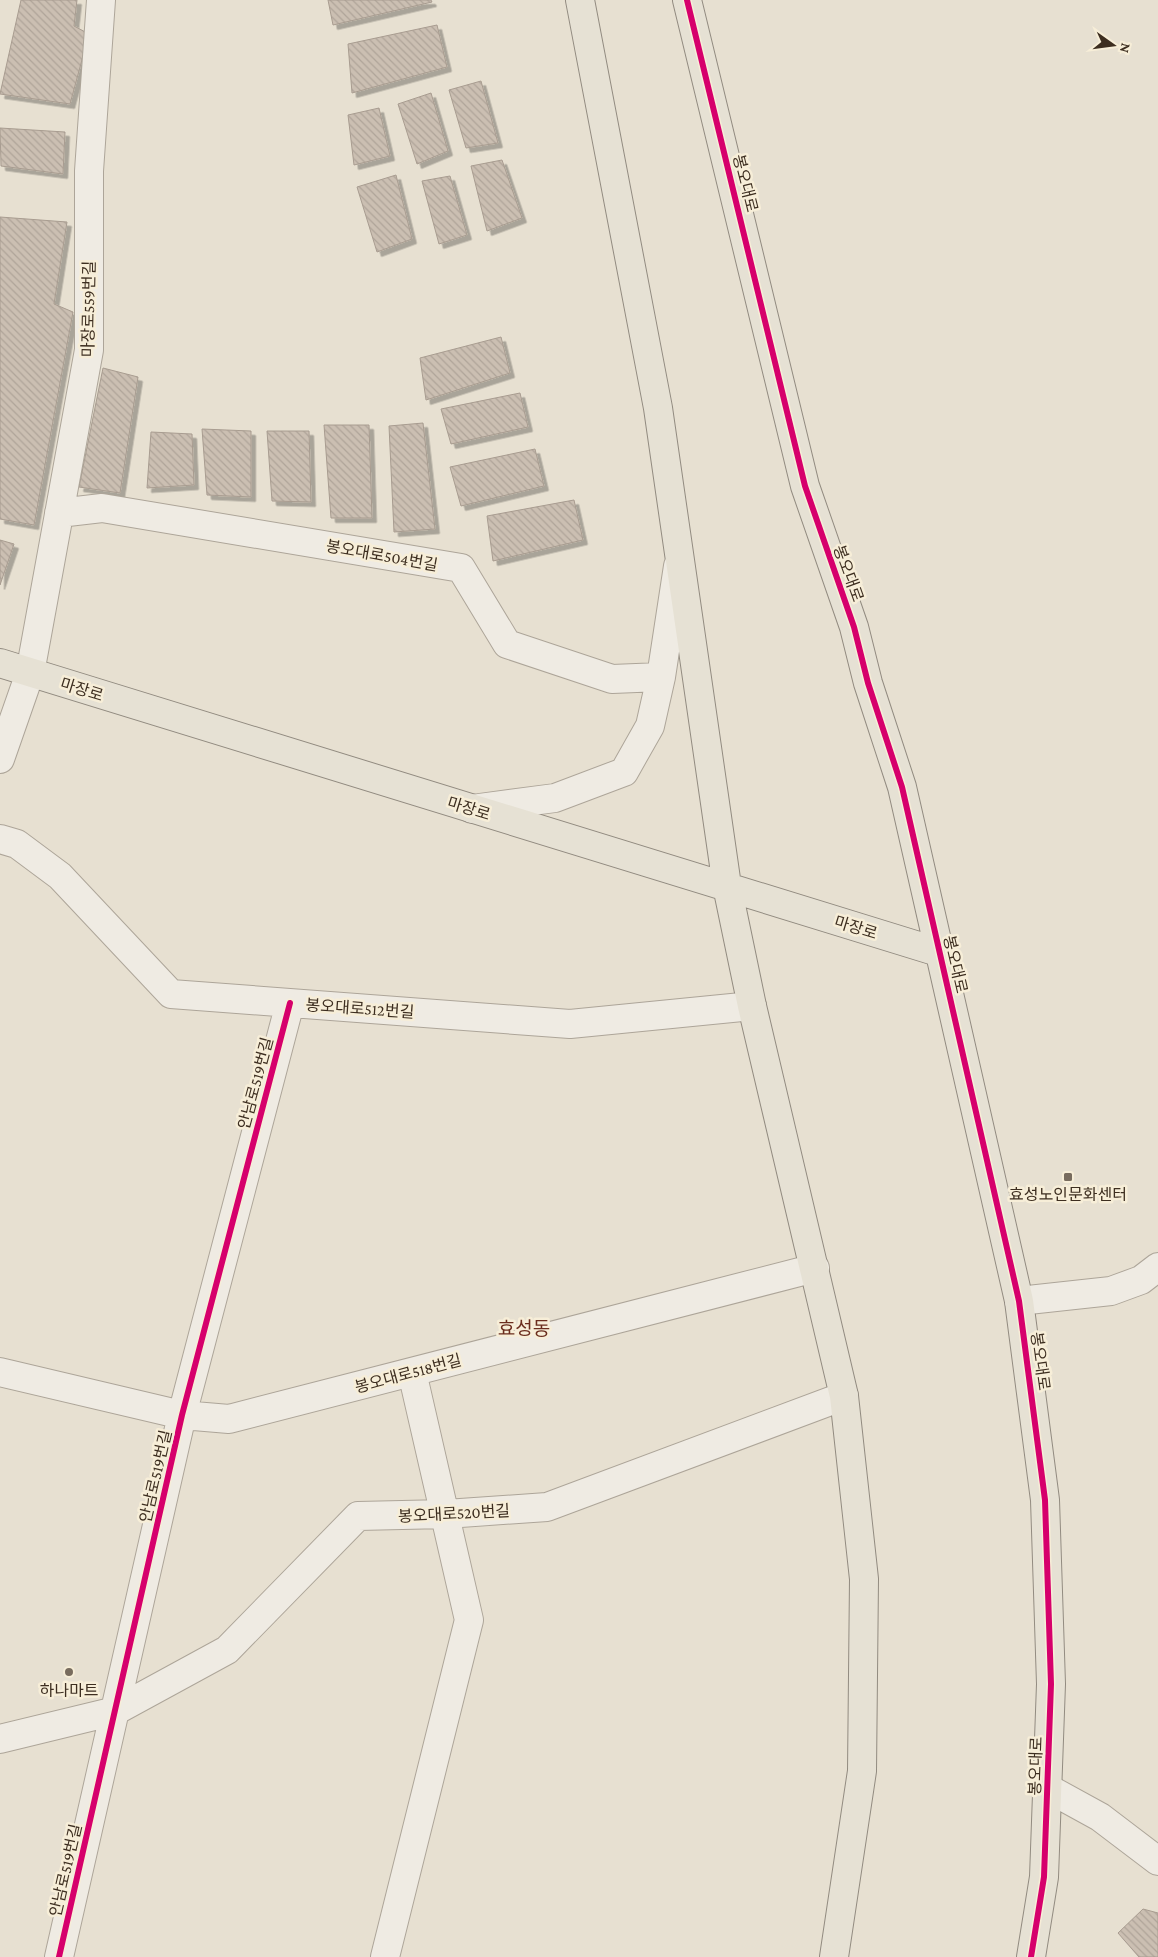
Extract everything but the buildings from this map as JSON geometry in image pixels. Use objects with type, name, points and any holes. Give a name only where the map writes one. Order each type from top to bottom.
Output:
[{"type":"main road","points":[[580,0],[658,408],[727,886],[752,1006],[844,1396],[864,1579],[862,1771],[834,1957]]},
{"type":"main road","name":"봉오대로","points":[[687,0],[805,486],[854,627],[868,683],[902,787],[938,952],[1019,1301],[1045,1500],[1052,1684],[1044,1877],[1030,1957]]},
{"type":"main road","name":"마장로","points":[[0,663],[938,952]]},
{"type":"street","name":"마장로559번길","points":[[0,759],[30,673],[89,350],[89,171],[101,0]]},
{"type":"street","name":"봉오대로504번길","points":[[59,513],[102,508],[461,568],[507,644],[612,678],[661,677]]},
{"type":"street","points":[[472,809],[555,798],[624,772],[650,726],[661,677],[679,562]]},
{"type":"street","name":"봉오대로512번길","points":[[0,839],[17,844],[60,876],[171,994],[570,1024],[752,1006]]},
{"type":"street","name":"안남로519번길","points":[[59,1957],[182,1416],[290,1003]]},
{"type":"street","points":[[1019,1301],[1111,1291],[1142,1280],[1158,1267]]},
{"type":"street","name":"봉오대로518번길","points":[[0,1372],[182,1416],[229,1419],[815,1268]]},
{"type":"street","points":[[385,1957],[469,1620],[412,1372]]},
{"type":"street","name":"봉오대로520번길","points":[[0,1739],[116,1711],[227,1650],[358,1516],[446,1514],[547,1507],[844,1396]]},
{"type":"street","name":"봉오대로","points":[[1049,1789],[1100,1818],[1158,1861]]},
{"type":"cycle path","points":[[687,0],[805,486],[854,627],[868,683],[902,787],[1019,1301],[1045,1500],[1051,1684],[1044,1877],[1031,1957]]},
{"type":"cycle path","points":[[59,1957],[182,1415],[290,1003]]},
{"type":"place","name":"효성노인문화센터","points":[[1068,1177]]},
{"type":"place","name":"하나마트","points":[[69,1672]]},
{"type":"district","name":"효성동","points":[[524,1328]]}]
